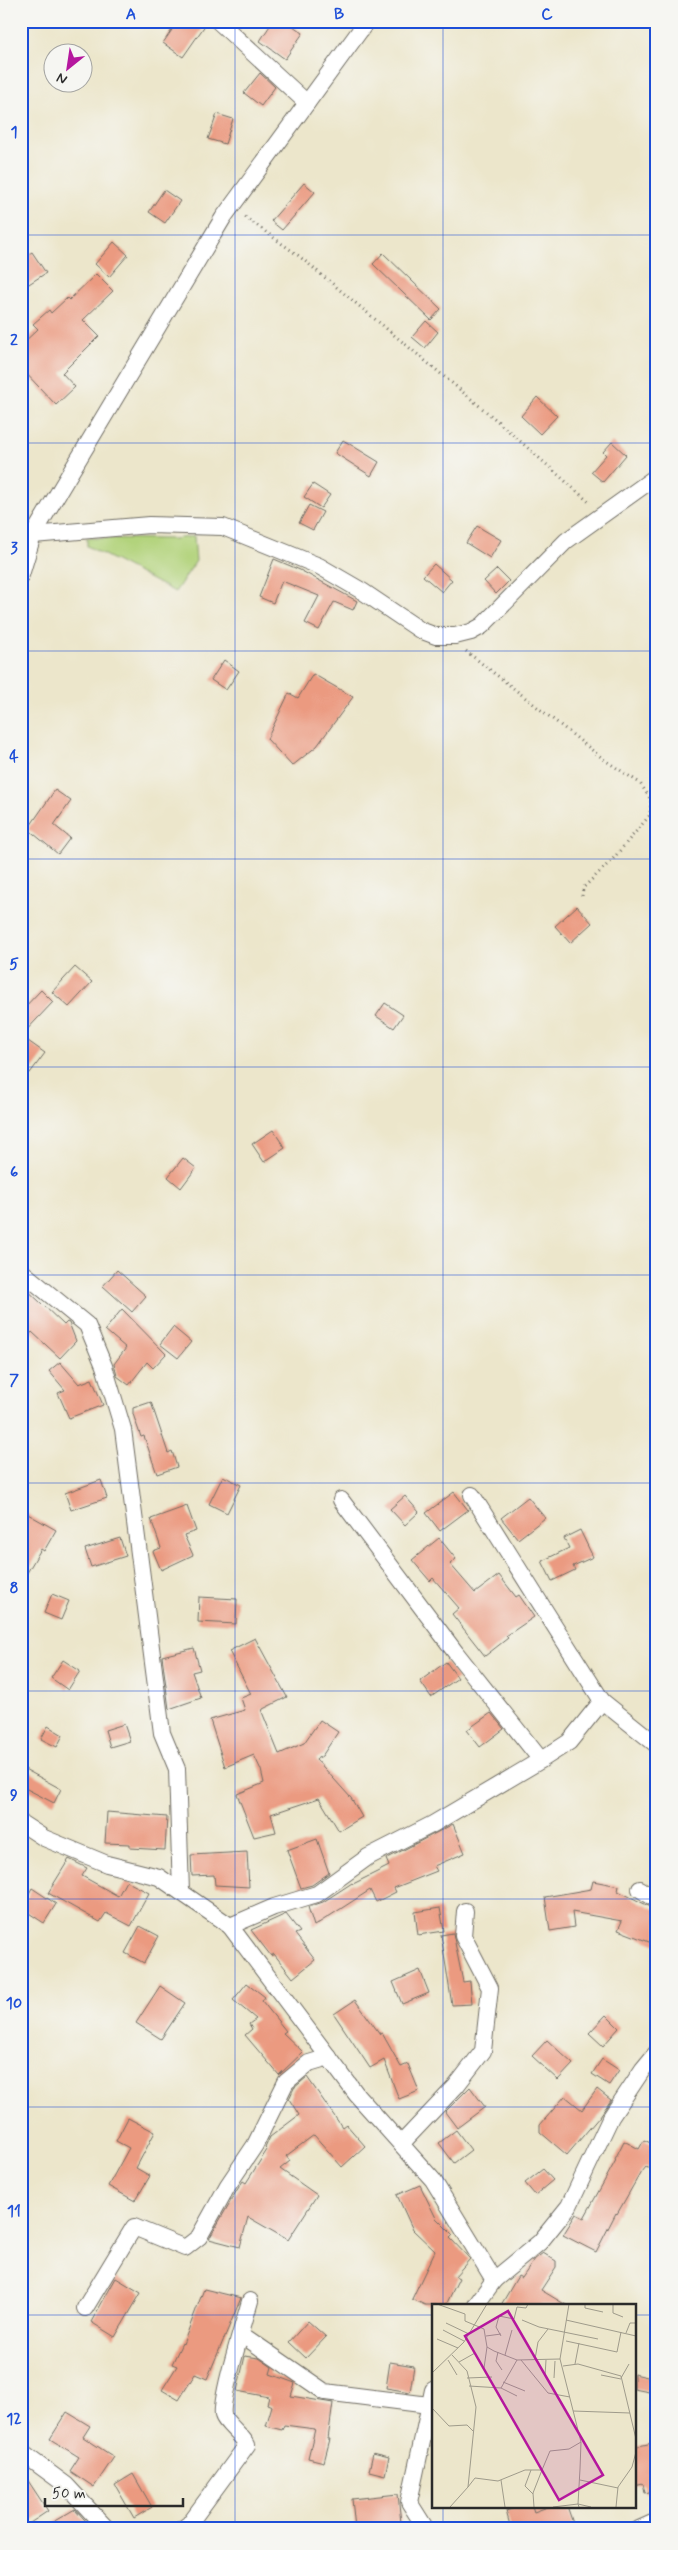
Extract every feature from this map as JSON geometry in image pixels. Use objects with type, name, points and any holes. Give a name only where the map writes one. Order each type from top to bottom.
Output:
[{"type":"street","points":[[218,21],[306,104]]},
{"type":"street","points":[[21,575],[33,535],[231,207],[367,21]]},
{"type":"street","points":[[33,535],[149,525],[223,527],[319,566],[362,591],[420,630],[436,636],[446,636],[471,632],[482,626],[566,541],[657,476]]},
{"type":"street","points":[[21,1271],[87,1325],[104,1366],[123,1429],[162,1732],[177,1770],[181,1892]]},
{"type":"street","points":[[472,1495],[602,1701],[657,1745]]},
{"type":"street","points":[[341,1500],[456,1653],[541,1760]]},
{"type":"street","points":[[230,1926],[274,1907],[317,1894],[368,1857],[432,1824],[541,1760],[569,1742],[602,1701]]},
{"type":"street","points":[[21,1823],[44,1838],[107,1864],[159,1877],[230,1926],[357,2094],[433,2180],[494,2280]]},
{"type":"street","points":[[640,1889],[657,1900]]},
{"type":"street","points":[[401,2144],[456,2086],[483,2051],[490,1988],[463,1936],[465,1911]]},
{"type":"street","points":[[477,2304],[494,2280],[540,2242],[569,2206],[610,2117],[642,2069],[657,2052]]},
{"type":"street","points":[[85,2308],[134,2227],[185,2248],[199,2237],[228,2185],[255,2145],[286,2082],[308,2063],[329,2057]]},
{"type":"street","points":[[182,2529],[194,2517],[247,2445],[241,2433],[227,2423],[223,2415],[226,2391],[250,2301]]},
{"type":"street","points":[[240,2337],[248,2339],[325,2392],[431,2397],[409,2502],[426,2529]]},
{"type":"street","points":[[21,2452],[66,2485],[107,2529]]},
{"type":"street","points":[[639,2529],[657,2521]]},
{"type":"path","points":[[231,207],[299,256],[494,418],[604,515]]},
{"type":"path","points":[[446,636],[543,709],[606,761],[640,783],[651,800],[650,815],[612,860],[583,888],[582,896]]},
{"type":"green space","points":[[194,536],[196,561],[175,592],[87,546],[87,538],[174,539]]},
{"type":"building","points":[[178,21],[208,21],[183,57],[163,43]]},
{"type":"building","points":[[273,21],[286,21],[303,33],[285,59],[260,41]]},
{"type":"building","points":[[260,73],[275,87],[261,106],[244,93]]},
{"type":"building","points":[[217,114],[233,119],[225,144],[208,139]]},
{"type":"building","points":[[304,183],[315,192],[282,230],[271,221]]},
{"type":"building","points":[[164,190],[180,201],[165,223],[149,212]]},
{"type":"building","points":[[114,242],[128,255],[109,277],[95,264]]},
{"type":"building","points":[[32,252],[46,273],[21,289],[21,259]]},
{"type":"building","points":[[383,253],[441,309],[431,320],[373,264]]},
{"type":"building","points":[[96,274],[113,291],[83,320],[99,336],[62,373],[75,387],[56,405],[21,368],[21,345],[38,329],[33,324],[49,310],[51,313],[67,298],[69,300]]},
{"type":"building","points":[[426,321],[438,332],[425,348],[412,337]]},
{"type":"building","points":[[537,397],[557,416],[540,434],[521,416]]},
{"type":"building","points":[[343,440],[379,462],[371,476],[335,453]]},
{"type":"building","points":[[612,442],[626,455],[603,482],[591,472],[606,455],[603,452]]},
{"type":"building","points":[[313,484],[330,495],[321,508],[304,497]]},
{"type":"building","points":[[309,505],[323,512],[313,530],[299,523]]},
{"type":"building","points":[[477,526],[501,540],[490,558],[466,543]]},
{"type":"building","points":[[274,559],[300,570],[357,601],[353,610],[334,602],[319,630],[305,623],[319,596],[282,581],[273,603],[259,597]]},
{"type":"building","points":[[434,564],[452,580],[442,592],[423,576]]},
{"type":"building","points":[[497,569],[509,581],[496,594],[484,581]]},
{"type":"building","points":[[224,660],[239,671],[226,690],[211,680]]},
{"type":"building","points":[[313,674],[353,697],[317,746],[292,766],[267,739],[289,693],[298,698]]},
{"type":"building","points":[[55,790],[71,801],[54,825],[70,838],[58,854],[28,829]]},
{"type":"building","points":[[577,906],[592,923],[570,943],[555,926]]},
{"type":"building","points":[[75,967],[92,982],[69,1007],[52,992]]},
{"type":"building","points":[[41,990],[53,1002],[21,1036],[21,1011]]},
{"type":"building","points":[[385,1003],[403,1015],[394,1028],[376,1016]]},
{"type":"building","points":[[21,1036],[45,1053],[30,1073],[21,1067]]},
{"type":"building","points":[[273,1130],[285,1148],[264,1162],[252,1144]]},
{"type":"building","points":[[183,1158],[196,1168],[181,1188],[168,1177]]},
{"type":"building","points":[[117,1270],[146,1296],[132,1312],[103,1286]]},
{"type":"building","points":[[21,1284],[64,1325],[67,1322],[69,1323],[76,1341],[60,1358],[32,1332],[21,1344]]},
{"type":"building","points":[[122,1309],[166,1354],[153,1368],[147,1362],[129,1385],[117,1376],[114,1364],[126,1348],[105,1330]]},
{"type":"building","points":[[173,1327],[191,1342],[178,1358],[160,1344]]},
{"type":"building","points":[[60,1362],[79,1384],[92,1379],[103,1405],[69,1418],[58,1393],[65,1390],[49,1371]]},
{"type":"building","points":[[151,1402],[168,1453],[172,1451],[177,1467],[157,1474],[144,1436],[141,1437],[133,1414],[133,1408]]},
{"type":"building","points":[[223,1476],[241,1485],[227,1513],[209,1504]]},
{"type":"building","points":[[101,1480],[107,1498],[71,1510],[65,1493]]},
{"type":"building","points":[[454,1492],[468,1510],[440,1531],[426,1513]]},
{"type":"building","points":[[405,1496],[419,1512],[405,1525],[390,1509]]},
{"type":"building","points":[[528,1497],[545,1518],[518,1539],[501,1518]]},
{"type":"building","points":[[187,1506],[196,1531],[184,1535],[193,1555],[161,1570],[153,1551],[161,1548],[151,1519]]},
{"type":"building","points":[[26,1513],[56,1530],[44,1551],[41,1549],[21,1583],[21,1521]]},
{"type":"building","points":[[580,1530],[593,1557],[573,1566],[575,1570],[552,1581],[542,1561],[569,1548],[564,1538]]},
{"type":"building","points":[[120,1538],[126,1556],[91,1567],[85,1549]]},
{"type":"building","points":[[439,1538],[456,1559],[450,1564],[475,1593],[499,1575],[516,1597],[519,1595],[534,1617],[506,1636],[508,1638],[485,1656],[452,1614],[459,1608],[433,1578],[430,1581],[412,1560]]},
{"type":"building","points":[[52,1594],[69,1601],[61,1620],[44,1613]]},
{"type":"building","points":[[199,1597],[237,1599],[236,1624],[198,1622]]},
{"type":"building","points":[[255,1638],[287,1697],[263,1709],[262,1712],[279,1754],[304,1743],[320,1720],[338,1732],[322,1756],[316,1759],[351,1798],[362,1817],[339,1831],[319,1798],[271,1814],[276,1832],[254,1837],[237,1794],[264,1783],[261,1770],[254,1755],[225,1767],[210,1720],[245,1710],[241,1698],[251,1694],[229,1651]]},
{"type":"building","points":[[194,1648],[200,1670],[192,1672],[201,1698],[169,1709],[162,1656]]},
{"type":"building","points":[[63,1660],[80,1671],[68,1690],[51,1678]]},
{"type":"building","points":[[446,1662],[458,1678],[431,1697],[420,1681]]},
{"type":"building","points":[[491,1713],[504,1729],[480,1747],[467,1730]]},
{"type":"building","points":[[124,1724],[130,1741],[110,1747],[105,1730]]},
{"type":"building","points":[[48,1726],[63,1735],[57,1747],[41,1739]]},
{"type":"building","points":[[21,1767],[61,1789],[54,1803],[21,1786]]},
{"type":"building","points":[[107,1812],[167,1817],[165,1850],[130,1848],[130,1844],[105,1843]]},
{"type":"building","points":[[453,1824],[465,1853],[434,1866],[437,1871],[394,1888],[396,1892],[376,1902],[370,1890],[314,1926],[308,1907],[323,1902],[352,1883],[389,1866],[386,1859]]},
{"type":"building","points":[[317,1839],[329,1873],[312,1885],[301,1888],[287,1850]]},
{"type":"building","points":[[247,1852],[249,1887],[215,1885],[214,1875],[192,1876],[191,1855]]},
{"type":"building","points":[[69,1859],[87,1868],[82,1876],[118,1896],[126,1881],[149,1893],[131,1926],[106,1913],[100,1922],[48,1893]]},
{"type":"building","points":[[593,1881],[619,1886],[618,1891],[657,1910],[657,1945],[618,1930],[622,1921],[572,1912],[574,1927],[550,1931],[545,1897],[591,1889]]},
{"type":"building","points":[[32,1888],[56,1904],[44,1923],[21,1908]]},
{"type":"building","points":[[440,1908],[444,1931],[418,1935],[415,1912]]},
{"type":"building","points":[[286,1914],[300,1932],[295,1934],[315,1960],[293,1978],[274,1954],[271,1956],[251,1930]]},
{"type":"building","points":[[140,1926],[159,1936],[144,1963],[125,1953]]},
{"type":"building","points":[[453,1933],[463,1982],[470,1981],[472,2004],[452,2005],[441,1935]]},
{"type":"building","points":[[420,1970],[429,1993],[402,2004],[393,1982]]},
{"type":"building","points":[[247,1983],[265,1997],[262,2001],[286,2031],[283,2033],[303,2052],[279,2075],[245,2035],[252,2029],[249,2024],[256,2019],[233,2000]]},
{"type":"building","points":[[160,1986],[185,2003],[161,2039],[136,2023]]},
{"type":"building","points":[[355,2000],[380,2034],[382,2033],[401,2067],[408,2064],[419,2091],[399,2099],[384,2060],[370,2068],[334,2014]]},
{"type":"building","points":[[606,2015],[619,2028],[603,2046],[589,2033]]},
{"type":"building","points":[[547,2040],[573,2064],[558,2080],[532,2056]]},
{"type":"building","points":[[602,2059],[619,2070],[609,2085],[592,2074]]},
{"type":"building","points":[[307,2077],[342,2127],[346,2124],[365,2146],[342,2167],[314,2135],[286,2156],[290,2161],[280,2169],[317,2195],[288,2240],[248,2217],[240,2247],[209,2239],[237,2190],[243,2181],[246,2183],[267,2150],[265,2148],[270,2137],[299,2115],[289,2099],[294,2088]]},
{"type":"building","points":[[470,2087],[485,2107],[457,2128],[445,2112]]},
{"type":"building","points":[[597,2089],[611,2100],[567,2155],[540,2132],[540,2125],[565,2096],[582,2110]]},
{"type":"building","points":[[128,2118],[155,2132],[136,2168],[150,2176],[135,2201],[108,2186],[129,2148],[116,2141]]},
{"type":"building","points":[[456,2130],[471,2150],[454,2163],[439,2143]]},
{"type":"building","points":[[644,2140],[657,2146],[657,2171],[645,2167],[641,2172],[616,2213],[596,2252],[563,2235],[576,2214],[584,2218],[616,2160],[624,2141],[639,2149]]},
{"type":"building","points":[[543,2169],[553,2180],[535,2195],[525,2183]]},
{"type":"building","points":[[420,2185],[436,2218],[453,2235],[450,2238],[470,2259],[455,2276],[459,2278],[446,2304],[425,2305],[412,2299],[435,2251],[413,2230],[397,2195]]},
{"type":"building","points":[[543,2253],[556,2261],[556,2267],[541,2290],[564,2304],[502,2304],[518,2276],[522,2278],[535,2259]]},
{"type":"building","points":[[116,2278],[141,2293],[115,2337],[91,2322]]},
{"type":"building","points":[[204,2289],[241,2298],[207,2379],[195,2374],[179,2400],[162,2390],[177,2366],[172,2364],[183,2344]]},
{"type":"building","points":[[308,2321],[326,2337],[306,2358],[289,2342]]},
{"type":"building","points":[[245,2356],[259,2358],[272,2367],[270,2374],[295,2383],[291,2396],[333,2403],[328,2439],[330,2439],[324,2462],[308,2458],[315,2429],[284,2425],[282,2430],[266,2426],[272,2406],[267,2404],[269,2397],[237,2391]]},
{"type":"building","points":[[390,2362],[414,2366],[410,2392],[386,2388]]},
{"type":"building","points":[[636,2374],[652,2378],[649,2392],[636,2389]]},
{"type":"building","points":[[67,2412],[90,2426],[83,2437],[114,2457],[94,2487],[70,2471],[79,2457],[50,2439]]},
{"type":"building","points":[[657,2442],[657,2490],[645,2493],[643,2484],[636,2486],[636,2447]]},
{"type":"building","points":[[373,2453],[389,2457],[385,2475],[369,2471]]},
{"type":"building","points":[[21,2470],[48,2511],[21,2529]]},
{"type":"building","points":[[133,2474],[152,2507],[134,2518],[115,2485]]},
{"type":"building","points":[[398,2494],[401,2523],[355,2528],[352,2499]]},
{"type":"building","points":[[515,2508],[533,2508],[534,2512],[545,2508],[568,2508],[575,2529],[511,2529],[506,2511]]},
{"type":"building","points":[[75,2509],[93,2529],[41,2529]]}]
